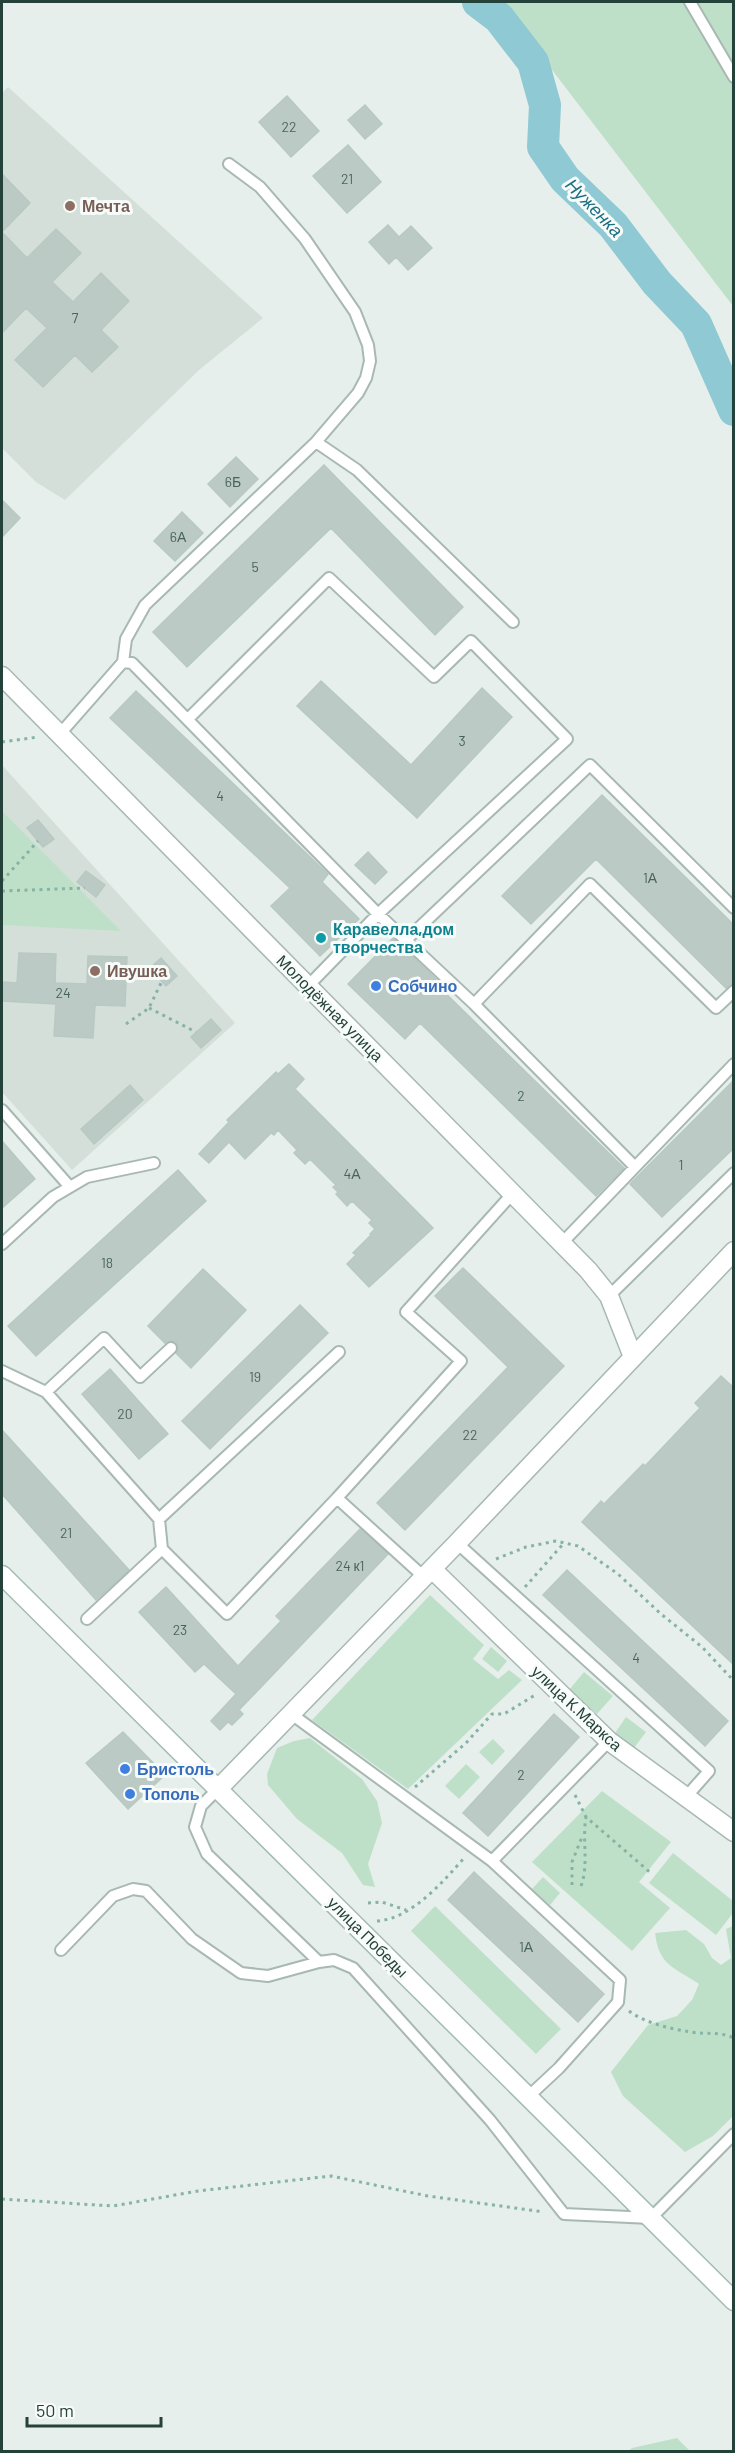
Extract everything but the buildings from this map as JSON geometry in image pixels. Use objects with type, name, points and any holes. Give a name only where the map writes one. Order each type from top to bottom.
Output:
[{"type":"street","name":"Молодёжная улица","points":[[2,676],[562,1244],[609,1296],[633,1357]]},
{"type":"street","points":[[218,1789],[457,1544],[734,1251]]},
{"type":"street","name":"улица К.Маркса","points":[[428,1573],[609,1741],[734,1832]]},
{"type":"street","name":"улица Победы","points":[[2,1575],[530,2096],[734,2301]]},
{"type":"lane","points":[[690,2],[734,77]]},
{"type":"lane","points":[[59,735],[123,662],[126,639],[145,605],[316,441],[357,393],[366,378],[370,361],[368,345],[355,312],[305,239],[260,187],[229,164]]},
{"type":"lane","points":[[316,441],[357,470],[513,622]]},
{"type":"lane","points":[[189,718],[329,578],[434,677],[471,641],[567,739],[378,914],[309,985]]},
{"type":"lane","points":[[123,662],[132,663],[189,718],[378,914],[474,1004],[635,1167]]},
{"type":"lane","points":[[406,940],[590,765],[734,908]]},
{"type":"lane","points":[[474,1004],[590,884],[716,1008],[734,991]]},
{"type":"lane","points":[[562,1244],[734,1064]]},
{"type":"lane","points":[[2,1110],[70,1187]]},
{"type":"lane","points":[[2,1244],[53,1197],[87,1177],[154,1163]]},
{"type":"lane","points":[[609,1296],[734,1173]]},
{"type":"lane","points":[[2,1371],[46,1392],[159,1519],[162,1549],[227,1614],[337,1498],[460,1361],[406,1312],[513,1193]]},
{"type":"lane","points":[[46,1392],[104,1338],[140,1377],[171,1348]]},
{"type":"lane","points":[[159,1519],[339,1352]]},
{"type":"lane","points":[[337,1498],[428,1573]]},
{"type":"lane","points":[[457,1544],[709,1771],[686,1797]]},
{"type":"lane","points":[[87,1619],[162,1549]]},
{"type":"lane","points":[[290,1713],[492,1861],[620,1980],[618,2002],[559,2068],[530,2096]]},
{"type":"lane","points":[[492,1861],[609,1741]]},
{"type":"lane","points":[[218,1789],[201,1806],[195,1827],[207,1854],[319,1962]]},
{"type":"lane","points":[[61,1950],[113,1896],[133,1889],[146,1891],[192,1939],[241,1973],[268,1977],[319,1962],[334,1960],[352,1968],[490,2120],[564,2214],[651,2218],[734,2134]]},
{"type":"path","points":[[2,742],[59,735]]},
{"type":"path","points":[[2,881],[38,841]]},
{"type":"path","points":[[2,891],[85,888]]},
{"type":"path","points":[[126,1024],[150,1008],[162,981]]},
{"type":"path","points":[[150,1008],[196,1032]]},
{"type":"path","points":[[480,1565],[526,1547],[556,1541],[578,1546],[618,1574],[661,1614],[702,1647],[734,1681]]},
{"type":"path","points":[[516,1598],[564,1543]]},
{"type":"path","points":[[407,1798],[415,1786],[466,1743],[492,1714],[504,1714],[550,1684]]},
{"type":"path","points":[[571,1780],[578,1806],[586,1817],[652,1874]]},
{"type":"path","points":[[581,1886],[584,1877],[583,1837],[586,1817]]},
{"type":"path","points":[[572,1884],[572,1862],[583,1837]]},
{"type":"path","points":[[358,1927],[384,1920],[405,1910],[434,1890],[473,1847]]},
{"type":"path","points":[[368,1903],[382,1902],[405,1910]]},
{"type":"path","points":[[618,2002],[646,2021],[692,2032],[723,2033],[734,2038]]},
{"type":"path","points":[[2,2199],[113,2206],[198,2191],[331,2176],[428,2196],[564,2214]]},
{"type":"shaded area","name":"Мечта","points":[[8,87],[263,318],[199,370],[65,500],[36,482],[2,448],[2,93]]},
{"type":"shaded area","name":"Ивушка","points":[[2,765],[235,1023],[72,1170],[2,1092]]},
{"type":"green space","points":[[500,2],[733,2],[733,306]]},
{"type":"green space","points":[[2,811],[121,931],[2,925]]},
{"type":"green space","points":[[430,1595],[484,1645],[473,1659],[498,1679],[509,1670],[522,1680],[408,1789],[312,1720]]},
{"type":"green space","points":[[491,1647],[507,1661],[498,1672],[482,1659]]},
{"type":"green space","points":[[584,1672],[613,1696],[597,1714],[569,1690]]},
{"type":"green space","points":[[626,1717],[646,1732],[634,1748],[615,1733]]},
{"type":"green space","points":[[310,1738],[362,1779],[377,1801],[382,1823],[368,1864],[375,1887],[363,1885],[342,1853],[297,1819],[268,1785],[267,1774],[277,1748]]},
{"type":"green space","points":[[493,1739],[505,1751],[492,1765],[479,1752]]},
{"type":"green space","points":[[466,1764],[480,1777],[459,1799],[445,1786]]},
{"type":"green space","points":[[602,1791],[671,1842],[639,1882],[670,1908],[632,1951],[532,1862]]},
{"type":"green space","points":[[673,1853],[733,1901],[733,1913],[716,1935],[649,1883]]},
{"type":"green space","points":[[543,1877],[560,1893],[550,1905],[532,1889]]},
{"type":"green space","points":[[435,1906],[561,2029],[536,2054],[411,1931]]},
{"type":"green space","points":[[733,1926],[733,2116],[713,2136],[685,2152],[623,2096],[611,2072],[648,2025],[677,2016],[692,2000],[699,1984],[664,1959],[655,1933],[686,1930],[704,1944],[712,1958],[721,1965],[731,1958],[726,1929]]},
{"type":"green space","points":[[677,2438],[690,2451],[628,2451],[632,2448]]},
{"type":"waterway","name":"Нуженка","points":[[478,2],[499,18],[533,62],[545,105],[543,147],[565,179],[613,225],[657,283],[696,324],[734,410]]},
{"type":"place","name":"Мечта","points":[[70,206]]},
{"type":"place","name":"Каравелла,дом творчества","points":[[321,938]]},
{"type":"place","name":"Ивушка","points":[[95,971]]},
{"type":"place","name":"Собчино","points":[[376,986]]},
{"type":"place","name":"Бристоль","points":[[125,1769]]},
{"type":"place","name":"Тополь","points":[[130,1794]]}]
